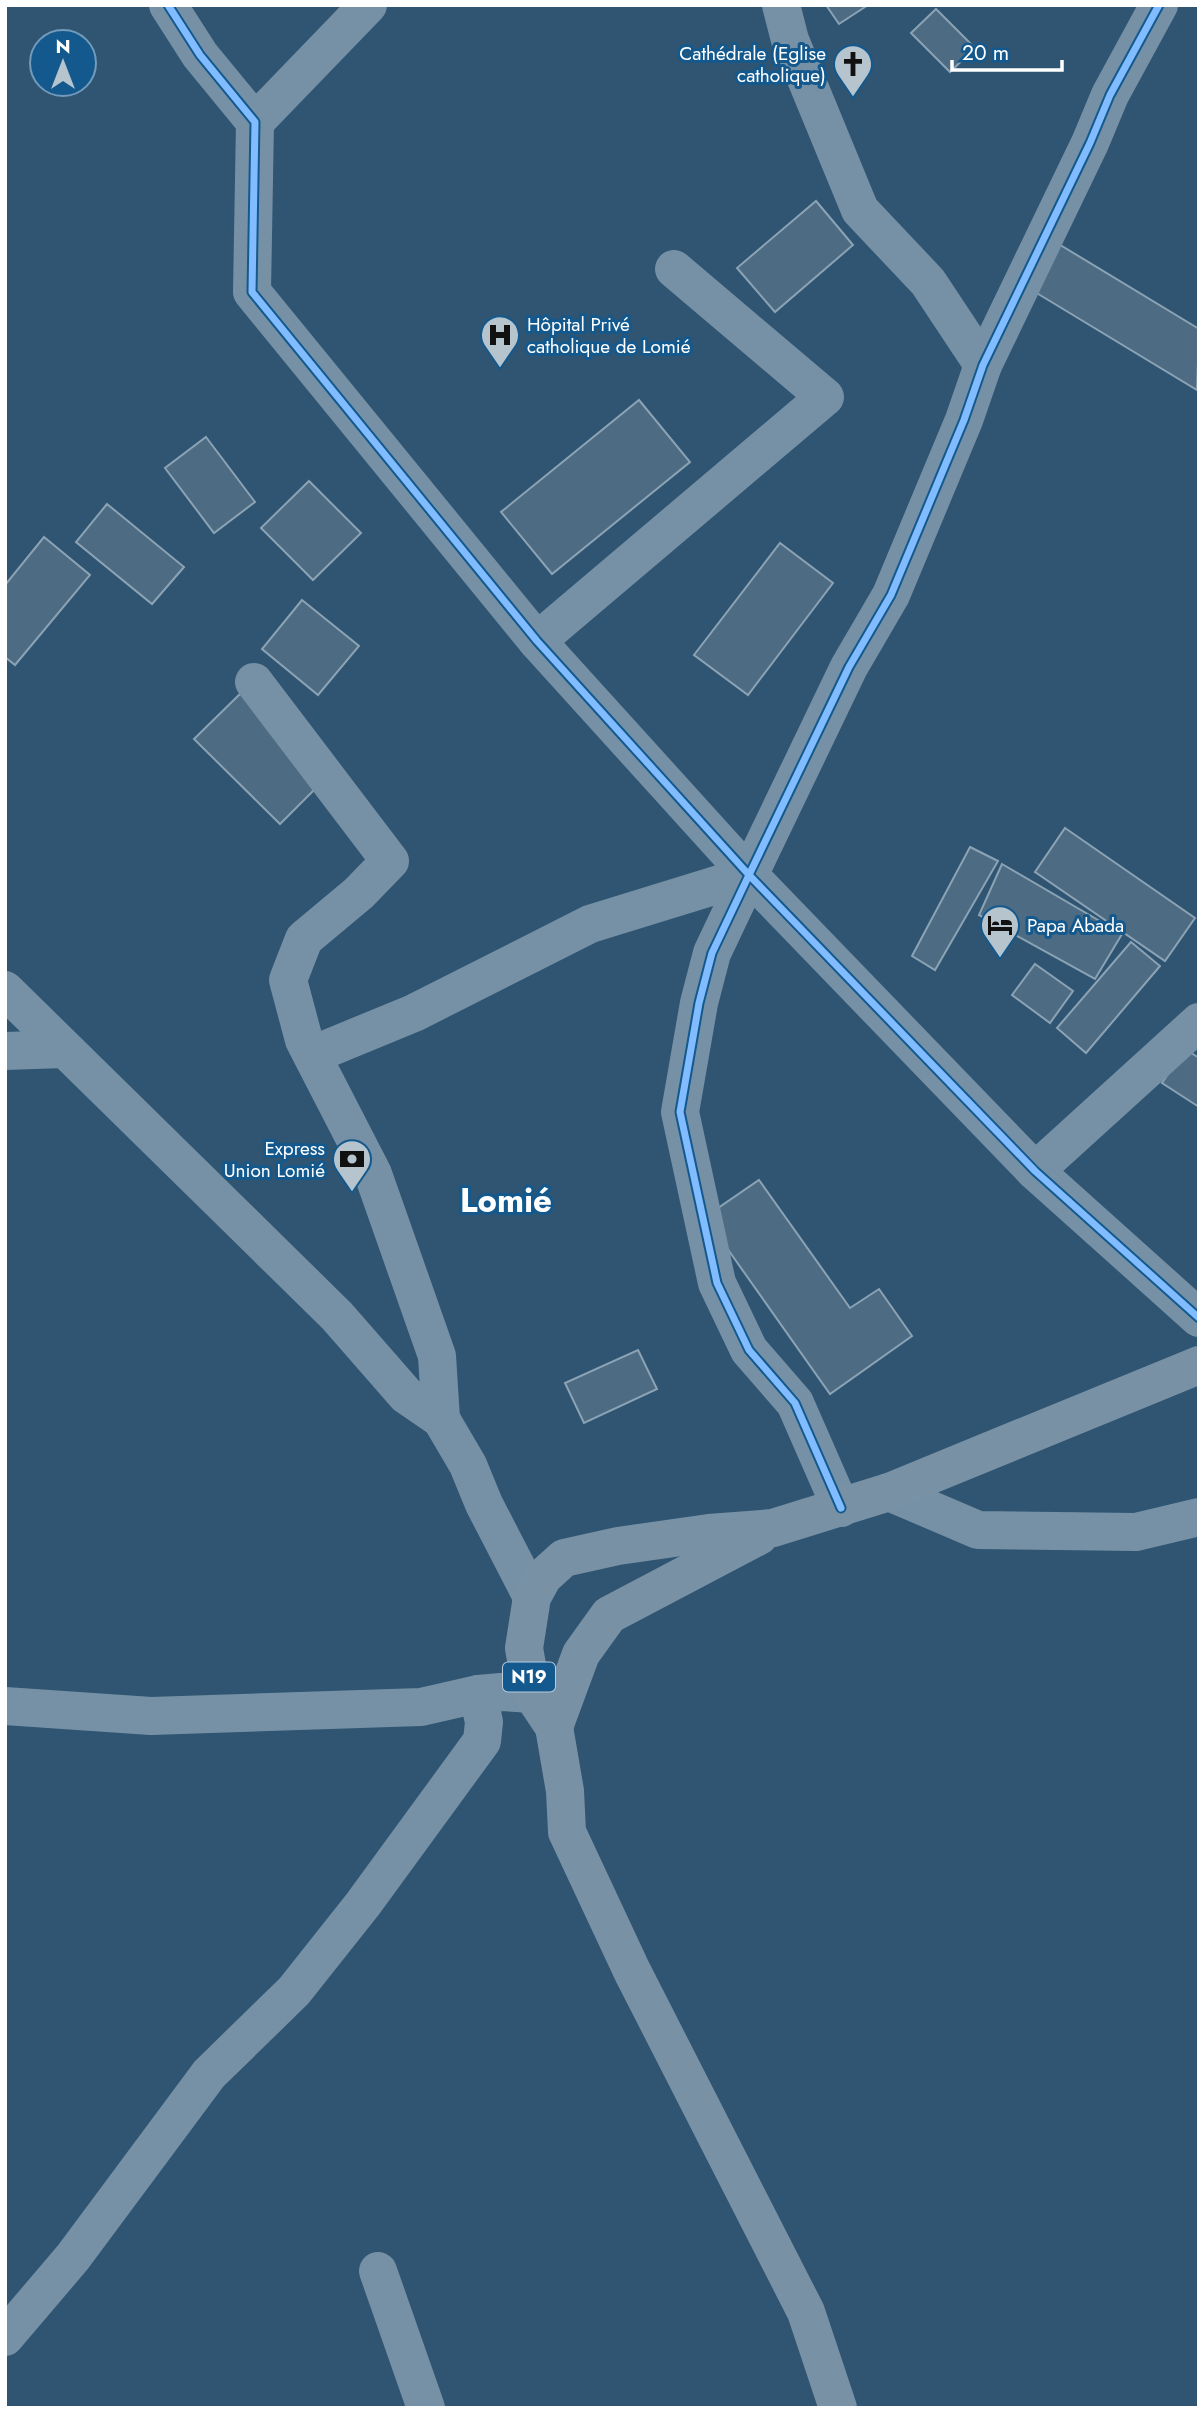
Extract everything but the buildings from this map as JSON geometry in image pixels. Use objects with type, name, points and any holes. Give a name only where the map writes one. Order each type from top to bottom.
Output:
[{"type":"highway","name":"N19","points":[[838,2408],[806,2312],[632,1971],[567,1832],[565,1791],[554,1727],[532,1694],[524,1648],[532,1597],[543,1577],[564,1558],[618,1546],[709,1533],[773,1528],[841,1508],[889,1492],[1199,1365]]},
{"type":"highway","points":[[554,1727],[581,1654],[609,1615],[773,1528]]},
{"type":"street","points":[[168,5],[200,55],[255,122],[251,292],[537,642],[749,875],[1035,1171],[1199,1318]]},
{"type":"street","points":[[255,122],[368,5]]},
{"type":"street","points":[[781,5],[790,40],[860,210],[928,282],[983,365]]},
{"type":"street","points":[[841,1508],[795,1403],[750,1350],[717,1283],[680,1112],[699,1003],[712,953],[849,667],[891,595],[964,420],[983,365],[1090,143],[1110,95],[1159,5]]},
{"type":"street","points":[[537,642],[825,397],[674,269]]},
{"type":"street","points":[[254,682],[390,861],[359,893],[304,939],[288,980],[304,1040],[373,1174],[437,1356],[441,1419]]},
{"type":"street","points":[[312,1055],[414,1013],[590,924],[749,875]]},
{"type":"street","points":[[5,990],[337,1316],[406,1395],[441,1419],[468,1465],[484,1504],[532,1597]]},
{"type":"street","points":[[1035,1171],[1199,1022]]},
{"type":"street","points":[[5,1051],[64,1049]]},
{"type":"street","points":[[889,1492],[978,1530],[1136,1532],[1199,1517]]},
{"type":"street","points":[[5,2337],[73,2257],[209,2074],[294,1991],[363,1904],[482,1741],[484,1722],[478,1694]]},
{"type":"street","points":[[5,1706],[74,1712],[176,1715],[421,1707],[478,1694],[532,1694]]},
{"type":"street","points":[[378,2271],[426,2408]]},
{"type":"cycle path","points":[[168,5],[200,55],[255,122],[252,292],[537,641],[749,875],[1035,1171],[1199,1318]]},
{"type":"cycle path","points":[[841,1508],[795,1403],[749,1350],[717,1283],[680,1112],[699,1003],[712,953],[849,667],[891,595],[964,420],[983,365],[1090,143],[1110,95],[1159,5]]},
{"type":"place","name":"Cathédrale (Eglise catholique)","points":[[853,98]]},
{"type":"place","name":"Hôpital Privé catholique de Lomié","points":[[500,369]]},
{"type":"place","name":"Papa Abada","points":[[1000,959]]},
{"type":"place","name":"Express Union Lomié","points":[[352,1193]]},
{"type":"district","name":"Lomié","points":[[506,1200]]}]
